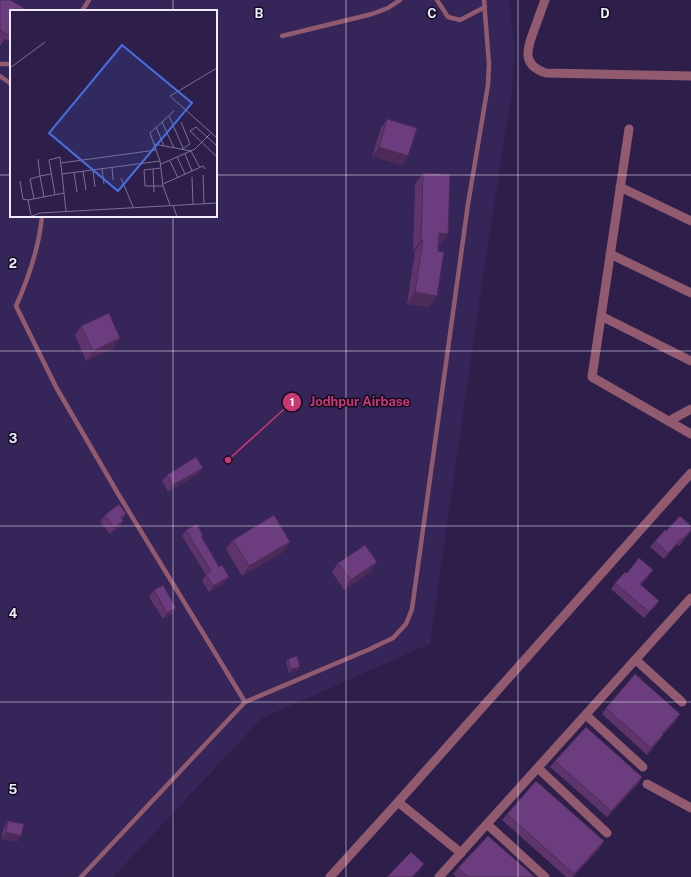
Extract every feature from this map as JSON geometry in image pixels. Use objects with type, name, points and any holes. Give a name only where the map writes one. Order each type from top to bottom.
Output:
[{"type":"street","points":[[545,0],[527,52],[530,63],[540,71],[546,73],[691,76]]},
{"type":"street","points":[[629,129],[592,377],[691,434]]},
{"type":"street","points":[[620,187],[691,221]]},
{"type":"street","points":[[610,254],[691,293]]},
{"type":"street","points":[[601,316],[691,361]]},
{"type":"street","points":[[668,421],[691,409]]},
{"type":"street","points":[[330,877],[691,473]]},
{"type":"street","points":[[440,877],[691,598]]},
{"type":"street","points":[[636,660],[682,702]]},
{"type":"street","points":[[586,715],[643,767]]},
{"type":"street","points":[[538,768],[607,833]]},
{"type":"street","points":[[648,784],[691,808]]},
{"type":"street","points":[[398,802],[461,853]]},
{"type":"street","points":[[487,824],[545,877]]},
{"type":"lane","points":[[83,10],[89,0]]},
{"type":"lane","points":[[282,36],[372,14],[388,8],[400,0]]},
{"type":"lane","points":[[437,0],[448,17],[460,20],[485,7]]},
{"type":"lane","points":[[81,877],[245,702],[393,638],[406,624],[412,609],[468,204],[488,85],[490,64],[484,0]]},
{"type":"lane","points":[[0,76],[10,83]]},
{"type":"lane","points":[[42,217],[40,236],[27,283],[16,306],[56,387],[75,420],[121,499],[245,702]]},
{"type":"shaded area","points":[[0,0],[509,0],[515,48],[512,91],[483,276],[430,644],[262,718],[113,877],[0,877]]},
{"type":"building","points":[[0,0],[10,0],[24,8],[23,10],[10,10],[10,32],[8,35],[0,30]]},
{"type":"building","points":[[387,119],[417,128],[408,156],[379,147]]},
{"type":"building","points":[[423,173],[450,174],[448,234],[439,233],[438,251],[444,252],[437,296],[415,292],[423,240],[421,240]]},
{"type":"building","points":[[109,313],[120,338],[93,351],[81,326]]},
{"type":"building","points":[[196,457],[203,468],[173,485],[167,475]]},
{"type":"building","points":[[119,504],[126,514],[121,517],[123,521],[114,528],[105,515]]},
{"type":"building","points":[[274,515],[290,542],[249,566],[233,540]]},
{"type":"building","points":[[680,516],[691,526],[691,530],[668,553],[655,541]]},
{"type":"building","points":[[197,524],[203,536],[201,536],[219,567],[222,565],[229,577],[213,586],[206,574],[211,571],[186,530]]},
{"type":"building","points":[[365,545],[377,562],[351,580],[338,563]]},
{"type":"building","points":[[639,558],[653,570],[640,584],[659,601],[649,612],[615,583],[625,572],[627,573]]},
{"type":"building","points":[[163,585],[176,608],[167,613],[154,590]]},
{"type":"building","points":[[297,656],[300,667],[291,669],[288,659]]},
{"type":"building","points":[[635,674],[680,714],[651,748],[606,708]]},
{"type":"building","points":[[586,727],[642,777],[611,811],[555,761]]},
{"type":"building","points":[[536,781],[604,841],[574,874],[507,814]]},
{"type":"building","points":[[8,821],[24,824],[21,836],[6,832]]},
{"type":"building","points":[[488,836],[535,877],[468,877],[458,868]]},
{"type":"building","points":[[411,852],[424,864],[412,877],[387,877]]},
{"type":"place","name":"Jodhpur Airbase","points":[[228,460]]}]
